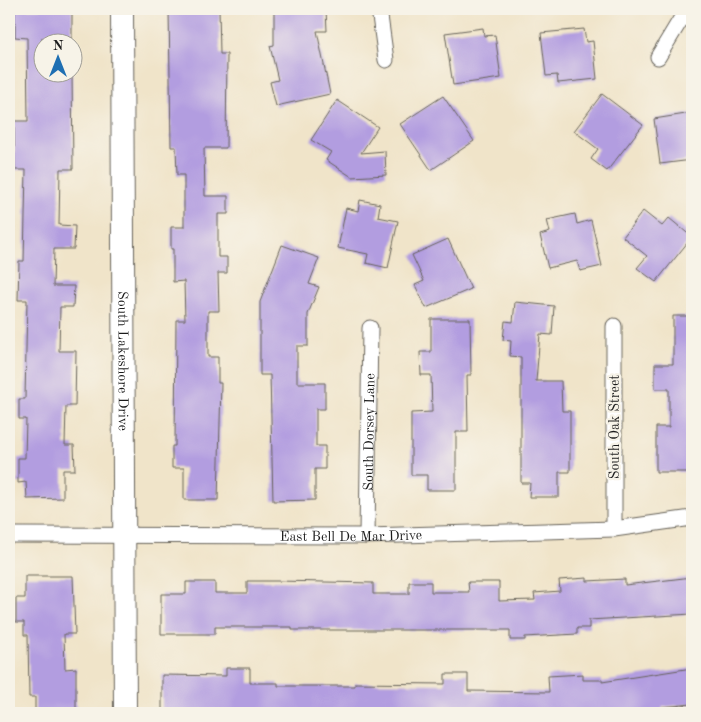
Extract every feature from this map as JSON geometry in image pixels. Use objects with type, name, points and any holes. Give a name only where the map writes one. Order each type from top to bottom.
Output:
[{"type":"street","name":"South Lakeshore Drive","points":[[122,9],[125,713]]},
{"type":"street","points":[[379,9],[386,60]]},
{"type":"street","points":[[658,57],[687,9]]},
{"type":"street","name":"South Oak Street","points":[[614,326],[614,529]]},
{"type":"street","name":"South Dorsey Lane","points":[[368,536],[370,328]]},
{"type":"street","name":"East Bell De Mar Drive","points":[[9,535],[368,536],[614,529],[692,518]]},
{"type":"building","points":[[15,9],[72,9],[72,32],[32,32],[32,82],[72,82],[73,169],[60,169],[59,225],[75,226],[74,249],[54,249],[53,286],[74,286],[73,307],[60,307],[59,351],[76,351],[75,406],[66,406],[65,445],[74,445],[75,470],[63,470],[63,498],[27,499],[26,482],[18,483],[18,458],[25,458],[26,419],[19,419],[19,399],[25,399],[27,300],[18,300],[19,261],[24,261],[26,170],[15,170],[14,121],[28,121],[27,38],[15,37]]},
{"type":"building","points":[[169,9],[219,9],[220,54],[227,54],[226,148],[204,148],[205,196],[228,196],[228,214],[218,214],[218,257],[227,257],[227,273],[218,273],[219,311],[208,311],[208,357],[218,357],[218,383],[221,383],[218,500],[184,500],[184,468],[172,468],[172,446],[175,446],[176,320],[185,320],[184,281],[173,282],[173,249],[171,249],[171,227],[184,227],[184,175],[177,175],[176,147],[171,147]]},
{"type":"building","points":[[283,9],[326,9],[327,31],[317,31],[330,94],[276,106],[270,82],[278,80],[270,46],[274,45],[274,11],[283,11]]},
{"type":"building","points":[[483,28],[484,36],[495,35],[501,78],[453,85],[445,33]]},
{"type":"building","points":[[584,29],[586,42],[593,41],[597,79],[558,83],[557,75],[546,76],[541,33]]},
{"type":"building","points":[[602,94],[643,125],[607,171],[591,159],[598,149],[574,131]]},
{"type":"building","points":[[443,96],[474,141],[431,170],[400,124]]},
{"type":"building","points":[[337,100],[378,127],[361,153],[385,151],[386,175],[352,177],[326,160],[331,152],[311,140]]},
{"type":"building","points":[[692,113],[692,160],[660,164],[654,119]]},
{"type":"building","points":[[360,200],[380,204],[378,217],[398,221],[388,268],[366,263],[368,254],[338,248],[346,208],[358,211]]},
{"type":"building","points":[[643,211],[662,226],[669,218],[692,237],[656,282],[637,268],[647,256],[623,237]]},
{"type":"building","points":[[575,214],[577,224],[591,220],[602,266],[580,271],[577,261],[548,268],[540,235],[550,232],[547,220]]},
{"type":"building","points":[[448,239],[471,289],[426,308],[415,285],[424,281],[412,255]]},
{"type":"building","points":[[282,245],[319,258],[309,284],[319,287],[308,314],[308,346],[297,346],[297,383],[325,383],[325,409],[316,409],[316,446],[325,446],[325,469],[315,469],[315,500],[273,501],[270,375],[260,375],[260,302]]},
{"type":"building","points":[[515,302],[554,306],[552,335],[540,334],[536,381],[561,381],[562,411],[570,411],[570,472],[559,472],[559,497],[529,497],[530,483],[521,483],[521,357],[510,356],[511,341],[503,340],[505,321],[513,322]]},
{"type":"building","points":[[673,316],[692,316],[692,472],[656,472],[656,427],[669,427],[669,389],[655,389],[655,364],[673,364]]},
{"type":"building","points":[[431,319],[470,319],[471,375],[467,375],[468,432],[456,432],[456,490],[427,490],[427,475],[411,475],[411,413],[432,412],[431,375],[421,375],[420,352],[431,352]]},
{"type":"building","points":[[25,576],[73,576],[75,634],[64,634],[65,669],[76,668],[76,713],[35,713],[35,697],[29,697],[28,635],[24,635],[24,622],[16,622],[16,598],[25,598]]},
{"type":"building","points":[[692,577],[692,614],[589,620],[589,628],[577,628],[577,634],[525,637],[525,640],[510,640],[510,630],[292,630],[292,627],[215,627],[215,634],[161,634],[161,594],[186,594],[186,582],[215,582],[215,593],[247,593],[247,581],[277,581],[373,583],[373,594],[409,594],[409,582],[431,582],[431,592],[469,592],[468,582],[499,582],[499,601],[535,600],[534,593],[560,591],[559,580],[587,578],[587,581],[625,579],[625,585]]},
{"type":"building","points":[[226,668],[250,668],[250,683],[278,683],[278,686],[355,686],[355,683],[445,684],[445,674],[468,674],[468,691],[549,692],[548,676],[583,674],[583,680],[602,680],[602,682],[692,668],[692,704],[662,707],[663,713],[162,713],[162,675],[226,676]]}]
